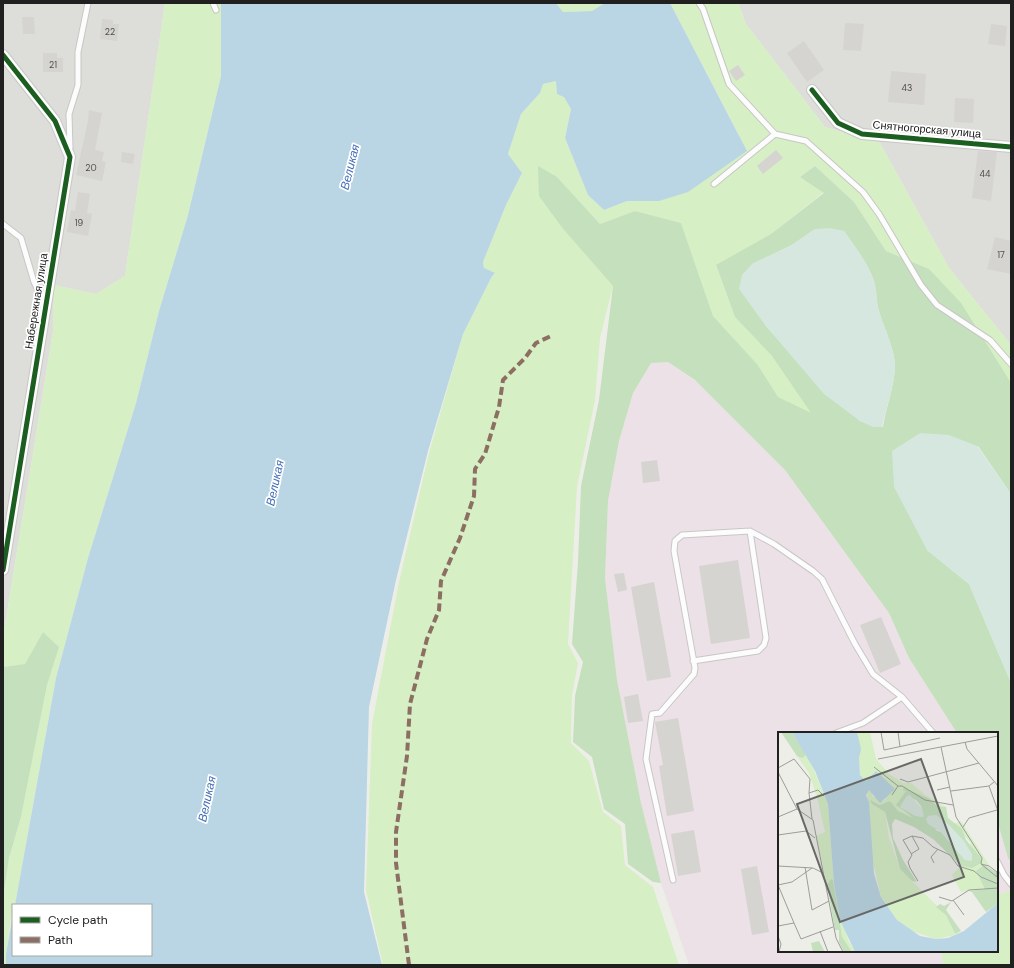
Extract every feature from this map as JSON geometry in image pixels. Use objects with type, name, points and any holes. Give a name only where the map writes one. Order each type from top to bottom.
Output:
[{"type":"street","points":[[3,55],[55,121],[70,157]]},
{"type":"street","name":"Снятногорская улица","points":[[812,90],[838,123],[862,134],[1011,147]]},
{"type":"street","name":"Набережная улица","points":[[3,566],[70,157]]},
{"type":"lane","points":[[70,157],[69,114],[78,85],[78,52],[88,3]]},
{"type":"lane","points":[[214,3],[216,10]]},
{"type":"lane","points":[[699,3],[703,9],[729,84],[775,134],[806,141],[863,192],[879,214],[921,285],[937,306],[990,340],[1011,364]]},
{"type":"lane","points":[[714,184],[775,134]]},
{"type":"lane","points":[[3,224],[21,238],[34,282],[46,305]]},
{"type":"lane","points":[[693,661],[758,650],[764,645],[766,638],[750,531]]},
{"type":"lane","points":[[673,880],[646,759],[652,714],[660,712],[694,674],[674,551],[675,541],[682,535],[750,531],[774,544],[813,570],[822,579],[855,644],[873,674],[902,697],[932,732]]},
{"type":"lane","points":[[839,732],[863,723],[902,697]]},
{"type":"lane","points":[[998,863],[1004,875],[1011,884]]},
{"type":"shaded area","points":[[3,3],[165,3],[125,276],[96,294],[54,285],[53,331],[3,637]]},
{"type":"shaded area","points":[[738,3],[1011,3],[1011,345],[949,268],[880,143],[825,127],[746,24]]},
{"type":"shaded area","points":[[830,228],[844,231],[861,255],[871,274],[875,285],[877,304],[895,360],[892,390],[882,427],[873,427],[860,421],[824,394],[765,325],[739,289],[742,275],[752,264],[792,245],[815,229]]},
{"type":"shaded area","points":[[668,362],[697,382],[785,470],[889,613],[909,658],[956,732],[778,732],[778,952],[941,952],[943,965],[689,965],[661,883],[641,803],[617,680],[605,578],[608,501],[619,441],[633,393],[651,363]]},
{"type":"shaded area","points":[[920,433],[949,435],[977,446],[1011,494],[1011,683],[969,584],[927,550],[894,487],[892,451]]},
{"type":"shaded area","points":[[998,823],[1008,858],[1011,862],[1011,890],[998,895]]},
{"type":"green space","points":[[165,3],[221,3],[221,76],[188,215],[159,311],[136,403],[88,558],[56,678],[15,904],[12,904],[6,965],[3,965],[3,898],[9,858],[21,817],[47,685],[59,647],[43,632],[25,664],[3,667],[3,637],[53,331],[54,285],[96,294],[125,276]]},
{"type":"green space","points":[[556,3],[605,3],[592,11],[563,12]]},
{"type":"green space","points":[[670,3],[738,3],[746,24],[825,127],[880,143],[949,268],[1011,345],[1011,383],[929,269],[886,251],[854,202],[815,166],[800,177],[824,192],[771,234],[716,266],[735,317],[772,356],[812,414],[778,398],[757,364],[713,316],[681,223],[635,211],[600,224],[557,177],[564,230],[613,286],[600,338],[595,400],[577,487],[568,644],[578,663],[572,696],[571,743],[589,761],[603,812],[621,826],[625,865],[653,887],[679,965],[383,965],[366,890],[372,724],[399,582],[429,453],[463,334],[491,278],[495,274],[484,268],[483,262],[506,205],[522,173],[508,154],[521,114],[540,93],[543,84],[556,81],[571,109],[565,138],[588,195],[604,210],[627,201],[659,201],[739,135]]},
{"type":"green space","points":[[538,166],[557,177],[600,224],[635,211],[681,223],[713,316],[757,364],[778,397],[811,413],[772,356],[735,317],[716,265],[771,234],[824,193],[800,177],[815,166],[854,202],[886,251],[929,269],[961,303],[1011,383],[1011,494],[978,446],[927,550],[969,584],[1011,683],[1011,862],[1008,858],[998,823],[998,732],[956,732],[909,658],[889,613],[785,470],[695,380],[668,362],[651,363],[633,393],[619,441],[608,501],[605,578],[617,680],[641,803],[661,883],[653,882],[628,864],[625,824],[604,809],[592,757],[573,742],[575,696],[583,662],[572,644],[578,562],[581,486],[599,400],[613,286],[564,230],[539,196]],"holes":[[[815,229],[844,231],[861,255],[874,281],[877,304],[895,360],[892,390],[883,427],[860,421],[795,358],[765,325],[752,264],[792,245]]]},
{"type":"green space","points":[[43,632],[59,647],[47,685],[21,817],[9,858],[3,898],[3,667],[25,664]]},
{"type":"green space","points":[[1011,890],[1011,965],[943,965],[941,952],[998,952],[998,895]]},
{"type":"water","name":"Великая","points":[[221,3],[556,3],[563,12],[592,11],[605,3],[670,3],[747,151],[688,192],[659,201],[627,201],[604,210],[588,195],[565,138],[571,109],[564,97],[557,94],[556,81],[543,84],[540,93],[521,114],[508,154],[522,173],[506,205],[483,262],[484,268],[495,273],[491,278],[463,334],[428,451],[396,580],[369,707],[364,892],[382,965],[6,965],[6,954],[12,920],[12,956],[152,956],[152,904],[15,904],[56,678],[88,558],[136,403],[159,311],[188,215],[221,76]]},
{"type":"building","points":[[22,17],[34,17],[35,34],[23,34]]},
{"type":"building","points":[[102,19],[113,20],[113,24],[119,24],[117,41],[100,39]]},
{"type":"building","points":[[845,23],[864,24],[861,51],[843,50]]},
{"type":"building","points":[[991,24],[1007,26],[1005,46],[988,44]]},
{"type":"building","points":[[804,41],[824,70],[807,82],[787,53]]},
{"type":"building","points":[[43,53],[57,53],[57,58],[63,58],[63,72],[43,72]]},
{"type":"building","points":[[738,65],[745,75],[736,81],[729,71]]},
{"type":"building","points":[[891,71],[926,74],[924,105],[888,102]]},
{"type":"building","points":[[955,98],[974,99],[973,123],[954,122]]},
{"type":"building","points":[[89,110],[102,113],[95,150],[104,152],[102,161],[106,162],[102,181],[76,175]]},
{"type":"building","points":[[776,150],[783,158],[763,174],[757,166]]},
{"type":"building","points":[[978,151],[997,152],[991,201],[972,198]]},
{"type":"building","points":[[122,152],[135,154],[133,164],[121,162]]},
{"type":"building","points":[[78,192],[90,194],[87,213],[92,214],[88,236],[67,232],[71,210],[75,211]]},
{"type":"building","points":[[995,237],[1011,241],[1011,274],[987,269]]},
{"type":"building","points":[[657,460],[660,481],[643,483],[641,462]]},
{"type":"building","points":[[738,560],[750,638],[711,644],[699,566]]},
{"type":"building","points":[[624,573],[627,590],[618,592],[614,574]]},
{"type":"building","points":[[654,582],[671,677],[647,681],[631,587]]},
{"type":"building","points":[[881,617],[901,664],[880,673],[860,625]]},
{"type":"building","points":[[638,694],[643,721],[628,723],[624,697]]},
{"type":"building","points":[[678,718],[694,811],[667,816],[659,766],[663,765],[655,722]]},
{"type":"building","points":[[694,830],[701,872],[678,876],[671,834]]},
{"type":"building","points":[[757,866],[769,932],[752,935],[741,869]]},
{"type":"marked path","points":[[409,965],[396,863],[396,832],[407,756],[410,704],[427,639],[439,610],[441,581],[460,538],[474,496],[475,469],[485,454],[499,407],[503,380],[525,358],[536,343],[551,336]]},
{"type":"cycle path","points":[[3,55],[55,121],[70,157],[3,570]]},
{"type":"cycle path","points":[[812,90],[838,123],[862,134],[1011,147]]}]
